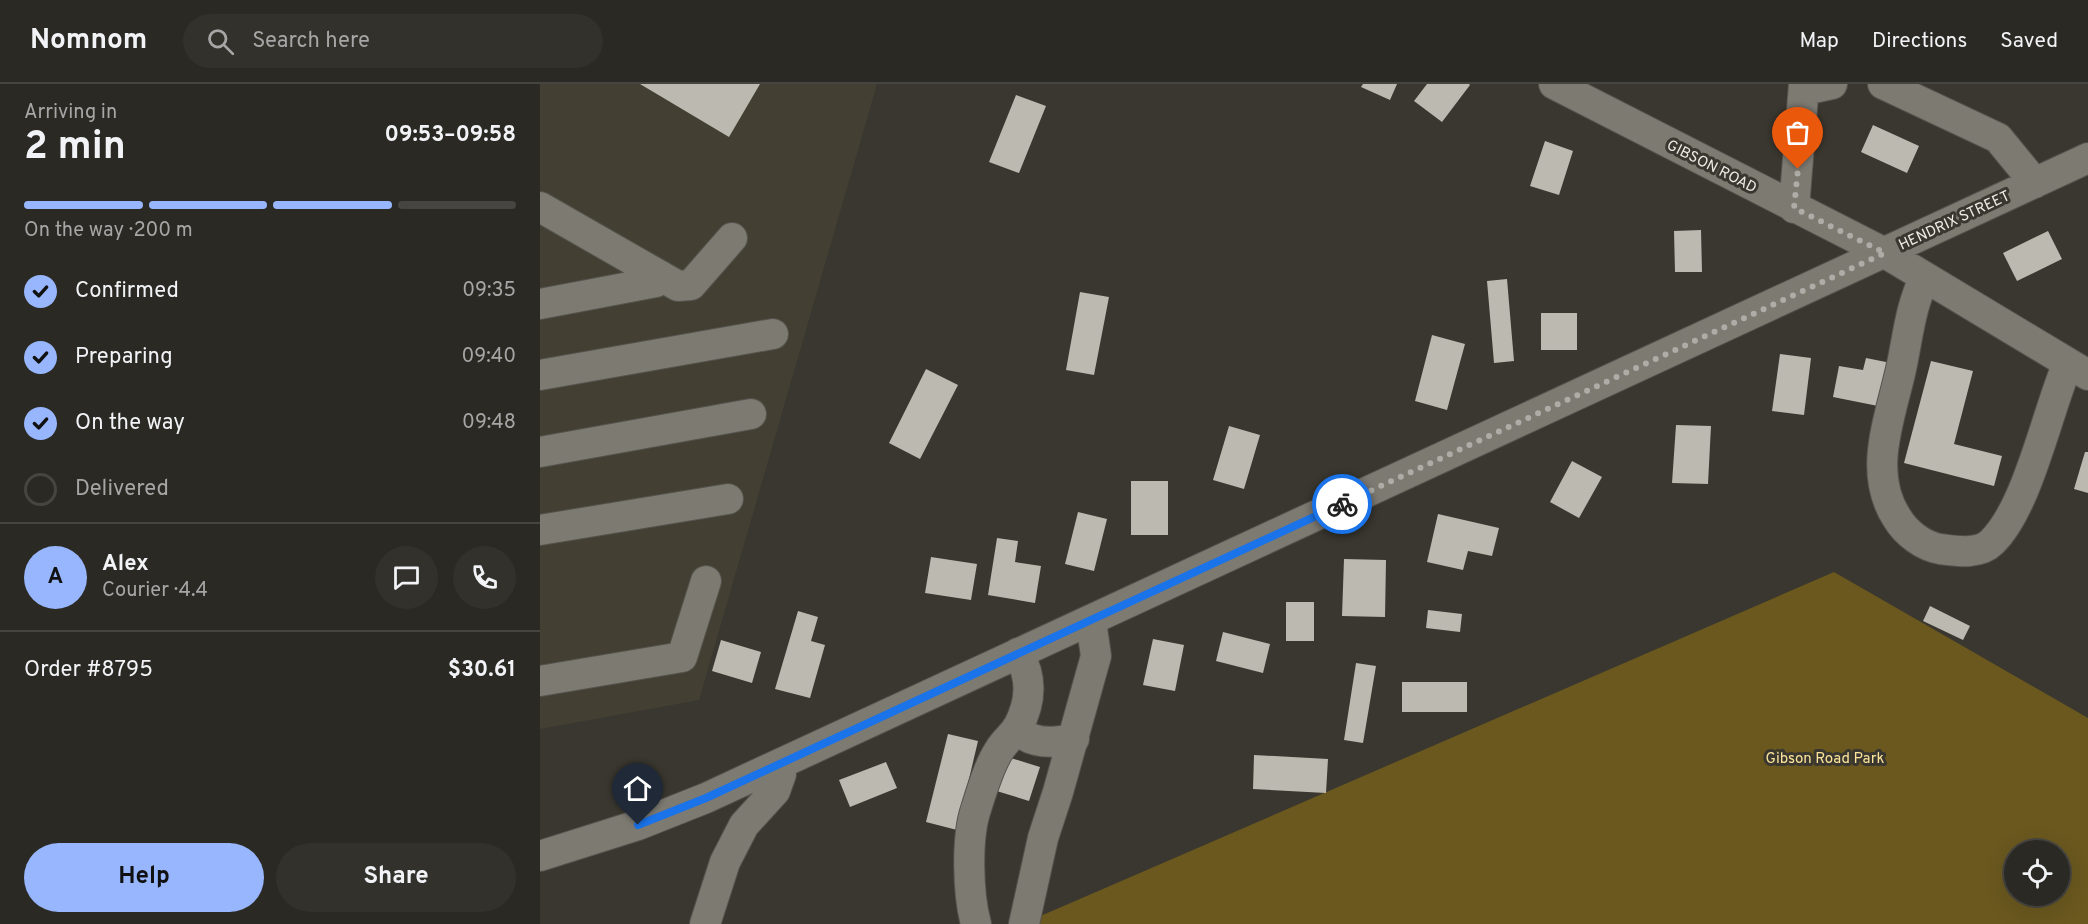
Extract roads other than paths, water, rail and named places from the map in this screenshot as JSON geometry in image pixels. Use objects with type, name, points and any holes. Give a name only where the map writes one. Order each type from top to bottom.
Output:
[{"type":"street","name":"GIBSON ROAD","points":[[1554,84],[1885,253],[2078,369]]},
{"type":"street","points":[[1883,84],[1998,138],[2035,183]]},
{"type":"street","points":[[1794,208],[1814,86]]},
{"type":"street","name":"HENDRIX STREET","points":[[540,856],[638,825],[738,783],[2088,158]]},
{"type":"street","points":[[540,207],[678,285],[690,285],[732,238]]},
{"type":"street","points":[[545,299],[656,282],[661,276]]},
{"type":"street","points":[[1925,277],[1914,299],[1886,433],[1881,471],[1886,501],[1904,529],[1930,547],[1965,553],[1991,544],[2014,514],[2078,369]]},
{"type":"street","points":[[540,375],[773,334]]},
{"type":"street","points":[[540,452],[751,414]]},
{"type":"street","points":[[540,530],[728,499]]},
{"type":"street","points":[[540,681],[682,657],[706,581]]},
{"type":"street","points":[[1024,924],[1043,838],[1074,738],[1096,656],[1091,621]]},
{"type":"street","points":[[976,924],[972,902],[970,832],[975,811],[999,750],[1017,728],[1028,699],[1030,676],[1018,653]]},
{"type":"street","points":[[1017,728],[1030,738],[1045,741],[1074,738]]},
{"type":"street","points":[[705,924],[724,862],[744,825],[775,791],[781,774],[780,764]]},
{"type":"street","points":[[738,783],[746,807],[756,810]]},
{"type":"park label","name":"Gibson Road Park","points":[[1825,758]]}]
